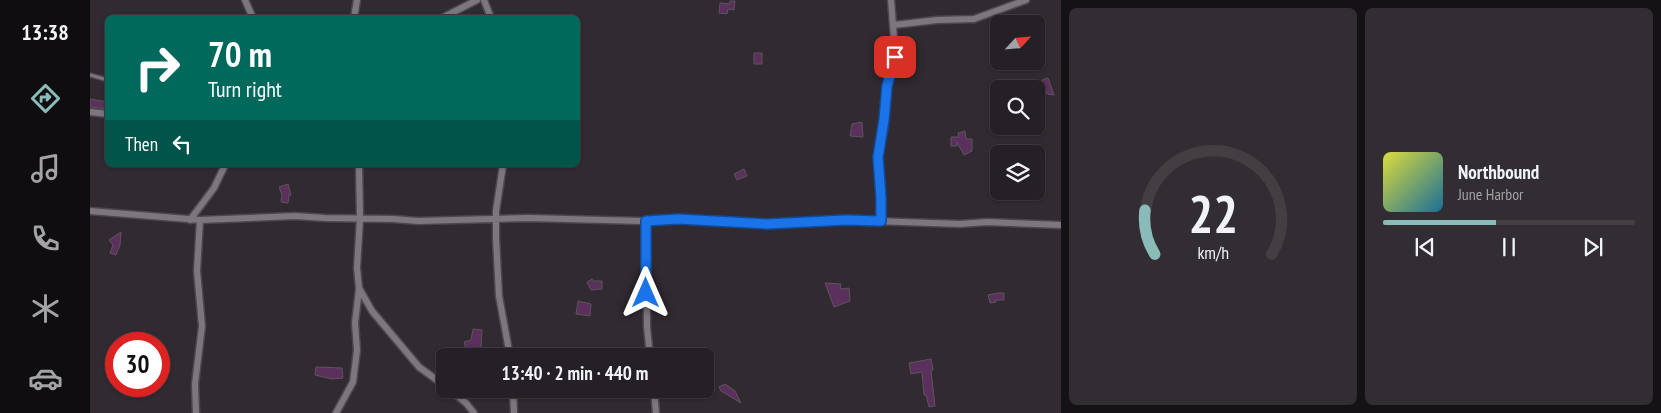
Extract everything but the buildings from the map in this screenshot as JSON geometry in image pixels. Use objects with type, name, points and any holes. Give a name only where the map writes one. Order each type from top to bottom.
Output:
[{"type":"street","points":[[246,0],[251,15]]},
{"type":"street","points":[[355,15],[358,0]]},
{"type":"street","points":[[448,15],[478,0]]},
{"type":"street","points":[[484,0],[491,15]]},
{"type":"street","points":[[881,221],[878,157],[887,86],[895,57],[891,0]]},
{"type":"street","points":[[894,25],[937,20],[974,19],[1026,0]]},
{"type":"street","points":[[90,112],[105,114]]},
{"type":"street","points":[[190,220],[214,188],[224,167]]},
{"type":"street","points":[[336,413],[353,382],[357,350],[355,323],[359,288],[357,268],[360,218],[359,167]]},
{"type":"street","points":[[503,167],[496,219],[499,296],[509,348]]},
{"type":"street","points":[[90,211],[190,220],[294,216],[418,221],[528,218],[646,221],[678,219],[767,224],[846,220],[1061,225]]},
{"type":"street","points":[[196,413],[195,384],[202,326],[197,271],[200,220]]},
{"type":"street","points":[[646,221],[647,319],[649,348]]},
{"type":"street","points":[[359,288],[372,311],[419,366],[436,379]]},
{"type":"street","points":[[460,398],[474,413]]},
{"type":"street","points":[[513,398],[514,413]]},
{"type":"street","points":[[655,398],[656,413]]},
{"type":"lane","points":[[90,75],[105,79]]},
{"type":"route","points":[[646,293],[646,221],[678,219],[767,224],[846,220],[881,221],[879,144],[884,120],[887,86],[895,57]]}]
